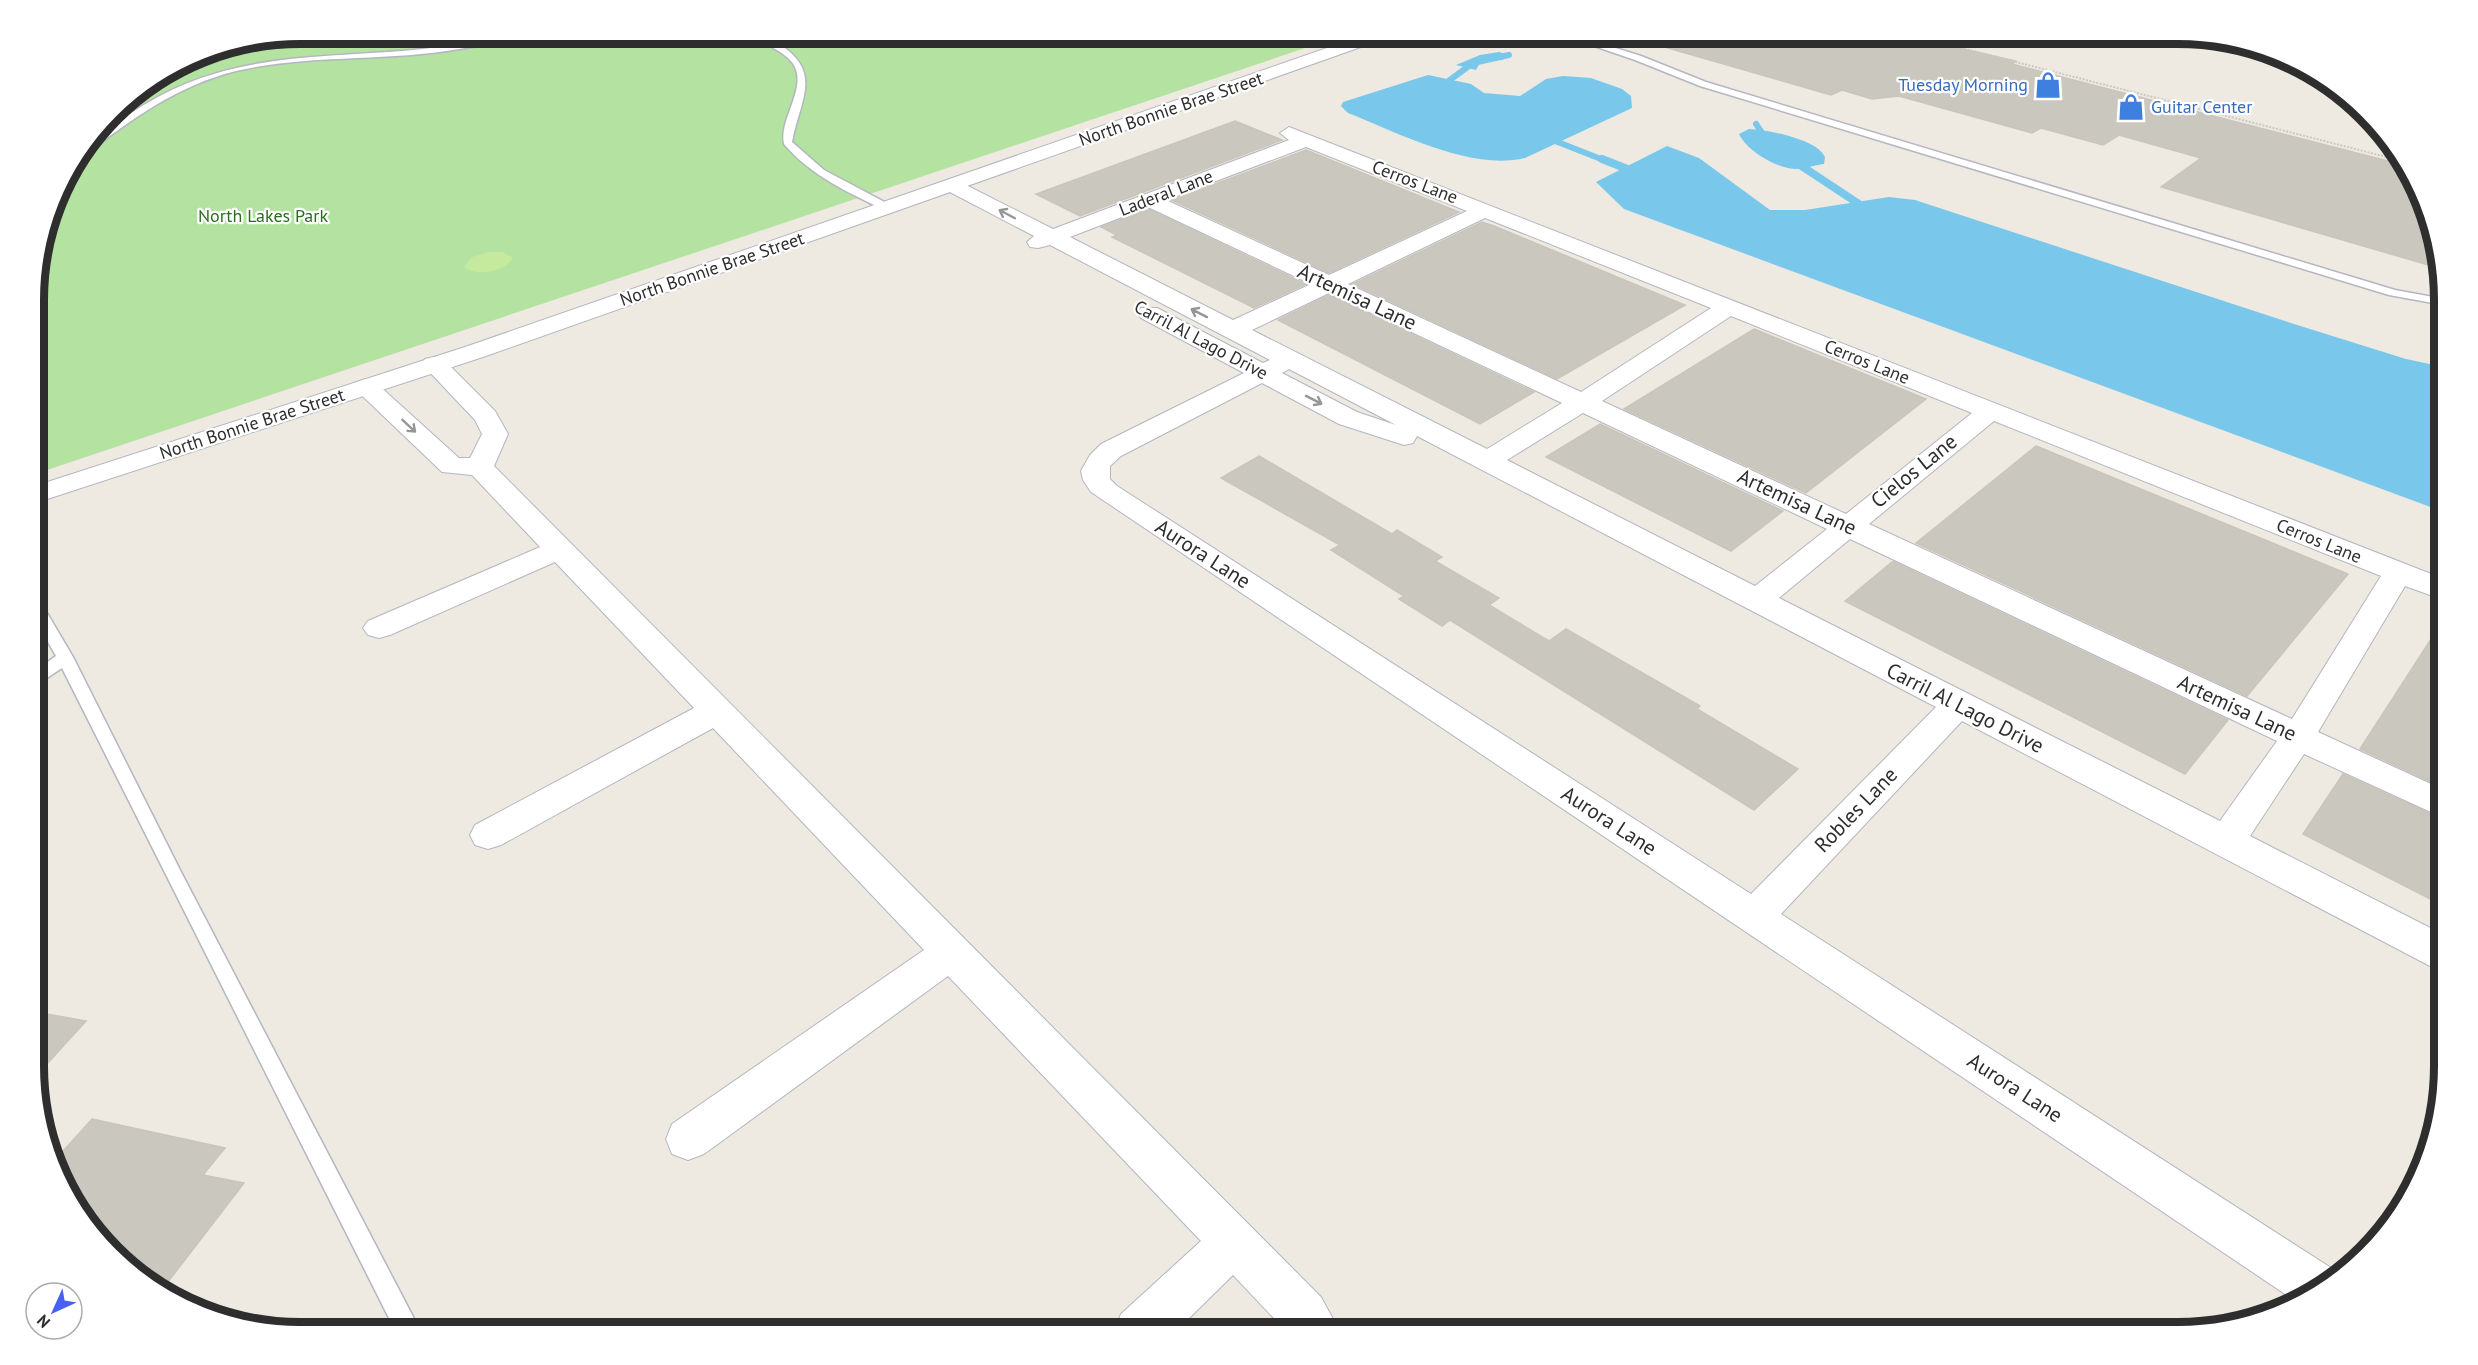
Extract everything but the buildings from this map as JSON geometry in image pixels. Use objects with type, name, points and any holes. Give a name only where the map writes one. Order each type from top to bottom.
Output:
[{"type":"street","name":"North Bonnie Brae Street","points":[[44,492],[434,364],[953,186],[1355,44]]},
{"type":"street","name":"Laderal Lane","points":[[1025,246],[1149,200],[1298,136]]},
{"type":"street","name":"Cerros Lane","points":[[1298,136],[2434,586]]},
{"type":"street","name":"Carril Al Lago Drive","points":[[953,186],[1232,330],[1275,366]]},
{"type":"street","points":[[927,194],[1076,274]]},
{"type":"street","name":"Artemisa Lane","points":[[1149,200],[2434,800]]},
{"type":"street","points":[[1232,330],[1486,210]]},
{"type":"street","name":"Carril Al Lago Drive","points":[[1128,302],[1486,461],[2434,949]]},
{"type":"street","points":[[1486,461],[1583,402],[1729,307]]},
{"type":"street","points":[[434,364],[486,417],[495,434],[480,467]]},
{"type":"street","name":"Aurora Lane","points":[[1275,366],[1111,450],[1100,459],[1094,471],[1095,481],[1107,492],[2312,1284]]},
{"type":"street","points":[[366,387],[452,466],[480,467],[1304,1314],[1309,1322]]},
{"type":"street","name":"Cielos Lane","points":[[1756,600],[1990,411]]},
{"type":"street","points":[[379,628],[560,549]]},
{"type":"street","points":[[2226,842],[2298,737],[2398,572]]},
{"type":"street","name":"Robles Lane","points":[[1754,917],[1959,704]]},
{"type":"street","points":[[488,835],[717,711]]},
{"type":"street","points":[[688,1139],[951,952]]},
{"type":"street","points":[[1150,1322],[1234,1242]]},
{"type":"lane","points":[[100,139],[117,126],[181,88],[214,75],[274,64],[446,49],[473,44]]},
{"type":"lane","points":[[775,44],[801,66],[804,78],[800,98],[789,123],[787,142],[796,154],[847,188],[888,208]]},
{"type":"lane","points":[[1594,44],[1638,58],[1703,84],[2393,293],[2434,300]]},
{"type":"lane","points":[[44,621],[404,1322]]},
{"type":"lane","points":[[44,674],[64,657]]},
{"type":"path","points":[[1946,44],[2392,158]]},
{"type":"green space","name":"North Lakes Park","points":[[282,44],[1317,44],[44,471],[44,282],[48,249],[63,201],[87,157],[118,118],[144,96],[171,78],[217,57],[249,48]]},
{"type":"green space","points":[[488,252],[503,252],[513,258],[504,267],[490,272],[476,272],[464,267],[472,257]]},
{"type":"water","points":[[282,44],[322,44],[290,46],[237,52],[249,48]]},
{"type":"water","points":[[1499,52],[1509,55],[1502,60],[1481,61],[1476,70],[1456,65],[1480,55]]},
{"type":"water","points":[[1428,75],[1471,84],[1484,93],[1520,96],[1546,79],[1563,76],[1591,78],[1622,89],[1631,96],[1632,108],[1525,158],[1504,161],[1458,155],[1435,148],[1348,113],[1341,106],[1343,102]]},
{"type":"water","points":[[1749,129],[1768,131],[1802,140],[1820,151],[1825,157],[1824,164],[1795,169],[1779,166],[1763,158],[1743,140],[1739,134]]},
{"type":"water","points":[[1667,146],[1699,158],[1770,210],[1805,210],[1889,197],[1915,200],[2294,324],[2406,359],[2434,365],[2434,508],[1624,209],[1596,182]]},
{"type":"waterway","points":[[1444,88],[1443,85],[1473,63],[1509,55]]},
{"type":"waterway","points":[[1756,124],[1769,143]]},
{"type":"waterway","points":[[1545,137],[1606,161]]},
{"type":"waterway","points":[[1602,159],[1640,174]]},
{"type":"waterway","points":[[1791,159],[1868,210]]},
{"type":"place","name":"Tuesday Morning","points":[[2048,85]]},
{"type":"place","name":"Guitar Center","points":[[2131,107]]}]
